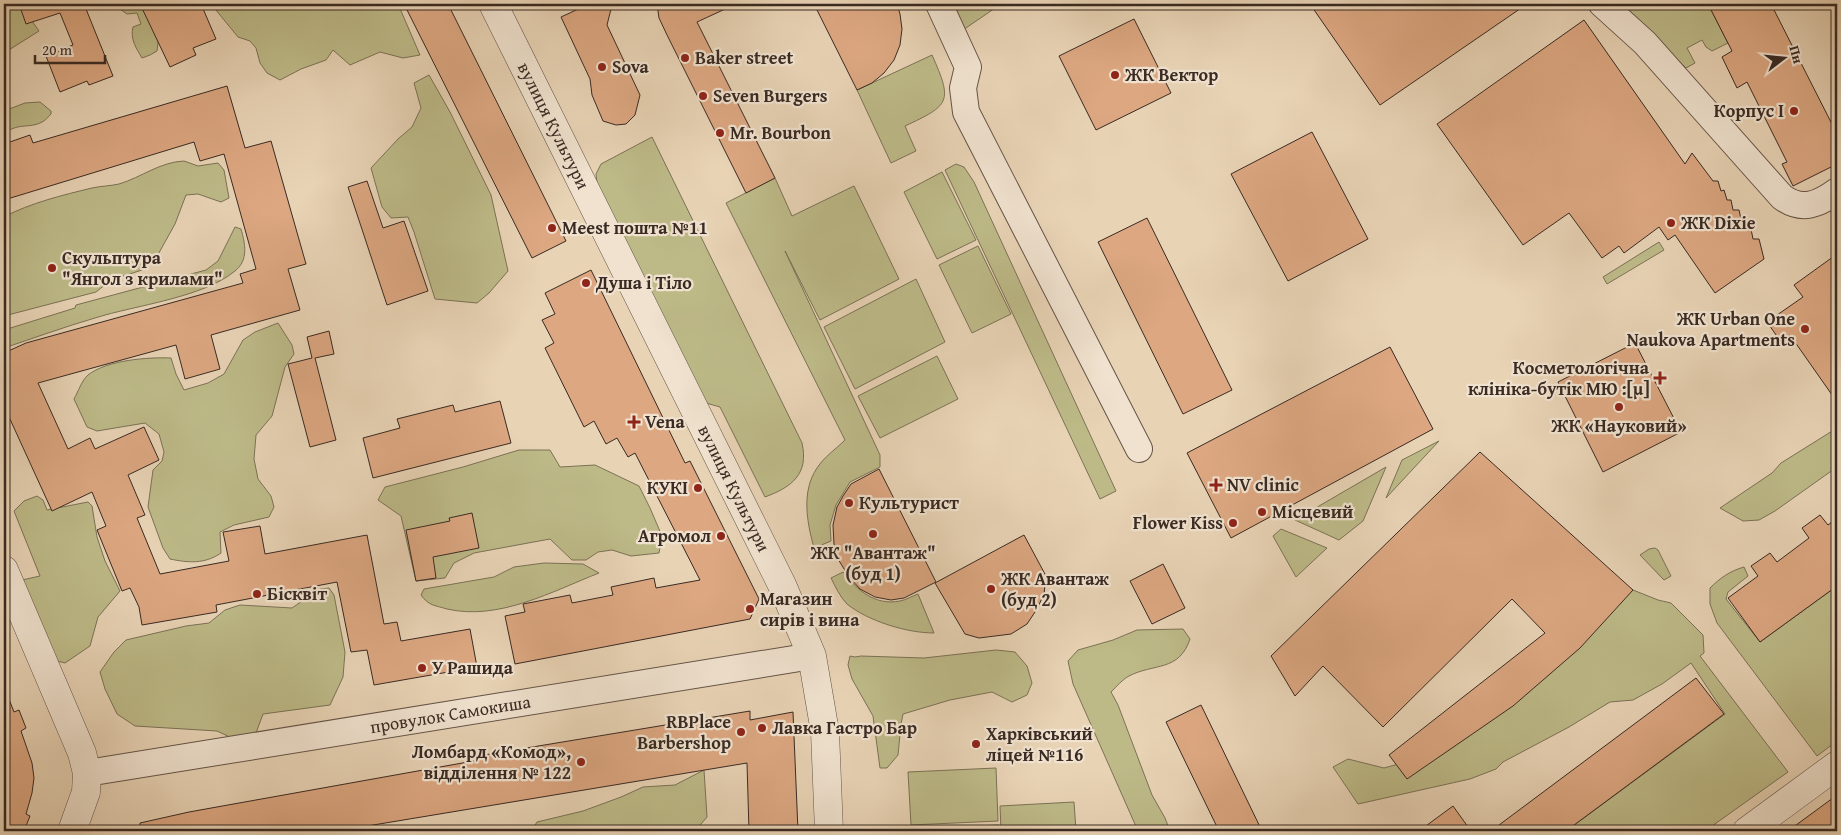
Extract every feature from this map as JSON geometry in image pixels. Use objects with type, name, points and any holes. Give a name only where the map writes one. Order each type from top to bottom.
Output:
[{"type":"street","name":"вулиця Культури","points":[[493,4],[782,585],[812,656],[825,732],[829,831]]},
{"type":"street","points":[[939,4],[968,67],[963,88],[965,110],[1140,449]]},
{"type":"street","points":[[1602,4],[1646,43],[1790,204],[1801,206],[1824,200],[1837,191]]},
{"type":"street","points":[[4,570],[82,753],[88,773],[86,792],[72,831]]},
{"type":"street","name":"провулок Самокиша","points":[[88,773],[812,656]]},
{"type":"street","points":[[1747,831],[1837,765]]},
{"type":"shaded area","points":[[4,4],[20,4],[39,31],[4,53]]},
{"type":"shaded area","points":[[118,4],[152,4],[160,27],[157,51],[142,58],[132,36],[133,27],[141,24],[137,13],[127,14],[120,9]]},
{"type":"shaded area","points":[[211,4],[398,4],[420,55],[403,58],[380,52],[350,65],[333,50],[326,60],[301,69],[280,80],[267,73],[260,63],[256,48],[250,41],[238,37]]},
{"type":"shaded area","points":[[946,4],[1001,4],[960,32]]},
{"type":"shaded area","points":[[1620,4],[1708,4],[1728,43],[1712,51],[1706,47],[1702,40],[1687,48],[1695,63],[1686,68]]},
{"type":"shaded area","points":[[932,55],[943,83],[945,93],[943,100],[939,107],[931,113],[905,126],[916,151],[891,163],[857,90]]},
{"type":"shaded area","points":[[429,75],[450,112],[491,195],[508,271],[489,293],[477,303],[435,299],[408,217],[391,218],[382,207],[371,168],[412,127],[421,108],[414,83]]},
{"type":"shaded area","points":[[40,102],[51,111],[51,114],[45,120],[33,125],[13,128],[4,135],[4,111],[25,103]]},
{"type":"shaded area","points":[[652,137],[802,443],[803,463],[796,478],[783,489],[765,497],[720,407],[706,403],[597,183],[596,174],[601,164]]},
{"type":"shaded area","points":[[184,161],[198,166],[218,163],[224,170],[229,198],[221,202],[198,194],[186,195],[175,224],[155,260],[142,270],[111,280],[96,292],[4,316],[4,217],[47,200],[92,188],[119,184],[167,164]]},
{"type":"shaded area","points":[[956,164],[964,167],[974,182],[1116,491],[1100,499],[945,170]]},
{"type":"shaded area","points":[[942,172],[976,240],[937,259],[904,192]]},
{"type":"shaded area","points":[[775,178],[792,216],[854,186],[899,279],[820,320],[785,251],[880,455],[880,467],[850,482],[836,505],[830,525],[831,541],[814,548],[809,528],[807,507],[809,487],[812,477],[820,464],[845,440],[726,203]]},
{"type":"shaded area","points":[[235,227],[241,229],[245,246],[244,257],[235,271],[221,280],[205,288],[168,300],[111,313],[4,348],[4,330],[75,308],[76,305],[206,270],[218,261]]},
{"type":"shaded area","points":[[1659,242],[1664,250],[1607,284],[1603,277]]},
{"type":"shaded area","points":[[978,246],[1011,314],[972,333],[939,265]]},
{"type":"shaded area","points":[[916,279],[945,342],[855,389],[824,327]]},
{"type":"shaded area","points":[[278,323],[292,345],[294,354],[285,367],[272,416],[256,435],[254,459],[258,479],[271,496],[274,507],[269,517],[234,525],[220,532],[221,553],[215,557],[197,562],[170,559],[163,548],[148,507],[153,470],[162,461],[164,452],[159,434],[145,423],[97,431],[87,427],[74,399],[86,377],[96,370],[117,363],[140,359],[171,358],[184,390],[208,383],[224,374],[243,340],[255,332]]},
{"type":"shaded area","points":[[937,356],[958,399],[880,438],[858,396]]},
{"type":"shaded area","points":[[1837,428],[1837,467],[1775,511],[1759,520],[1743,521],[1720,508],[1772,473],[1781,463]]},
{"type":"shaded area","points":[[1439,441],[1386,498],[1402,460]]},
{"type":"shaded area","points":[[519,450],[550,450],[560,467],[595,465],[639,486],[662,536],[659,553],[631,556],[612,550],[598,552],[586,560],[572,560],[550,539],[474,553],[454,563],[445,578],[416,581],[401,516],[378,500],[385,487]]},
{"type":"shaded area","points":[[1386,467],[1363,521],[1339,540],[1295,520]]},
{"type":"shaded area","points":[[37,496],[43,500],[47,510],[88,502],[92,506],[97,537],[105,561],[120,591],[98,617],[90,646],[65,663],[53,660],[22,580],[40,576],[14,511],[24,501]]},
{"type":"shaded area","points":[[1281,529],[1327,548],[1296,577],[1273,536]]},
{"type":"shaded area","points":[[1655,548],[1658,550],[1671,576],[1664,580],[1640,555],[1649,549]]},
{"type":"shaded area","points":[[544,563],[583,564],[599,573],[525,602],[506,608],[486,611],[467,612],[447,609],[429,603],[421,595],[424,589],[494,577],[514,567]]},
{"type":"shaded area","points":[[1744,567],[1748,576],[1728,592],[1726,599],[1760,642],[1837,586],[1837,741],[1817,756],[1717,623],[1710,604],[1710,588],[1726,575]]},
{"type":"shaded area","points":[[843,572],[854,585],[875,599],[891,602],[900,601],[918,594],[934,633],[912,631],[888,625],[866,616],[847,604],[831,578]]},
{"type":"shaded area","points":[[329,588],[334,595],[345,652],[343,677],[330,705],[263,714],[256,733],[234,739],[217,731],[135,726],[117,714],[105,689],[100,672],[114,652],[126,640],[186,626],[209,623],[225,610],[240,605],[292,608],[320,589]]},
{"type":"shaded area","points":[[1633,590],[1671,603],[1703,635],[1704,653],[1700,656],[1788,772],[1705,831],[1576,831],[1573,826],[1725,714],[1691,663],[1662,684],[1633,700],[1610,702],[1569,727],[1503,762],[1496,769],[1470,779],[1358,804],[1333,767],[1348,759],[1384,768],[1449,750]]},
{"type":"shaded area","points":[[1183,629],[1190,639],[1179,657],[1165,665],[1129,676],[1111,692],[1118,705],[1152,795],[1170,831],[1138,831],[1073,684],[1068,661],[1078,650],[1113,640],[1137,630]]},
{"type":"shaded area","points":[[996,650],[1015,652],[1027,666],[1032,683],[1027,695],[1012,702],[992,692],[950,700],[903,714],[898,755],[887,768],[880,768],[873,716],[852,679],[848,665],[850,656],[924,658]]},
{"type":"shaded area","points":[[996,768],[998,821],[911,825],[908,772]]},
{"type":"shaded area","points":[[704,770],[707,817],[695,831],[531,831],[537,822],[583,811],[643,787],[675,785]]},
{"type":"shaded area","points":[[1074,802],[1076,831],[1001,831],[1000,806]]},
{"type":"shaded area","points":[[999,825],[999,831],[911,831],[911,829]]},
{"type":"building","points":[[19,4],[84,4],[113,76],[89,85],[87,81],[60,92],[46,56],[73,45],[60,13],[26,24]]},
{"type":"building","points":[[140,4],[201,4],[216,39],[193,48],[196,55],[170,67]]},
{"type":"building","points":[[404,4],[448,4],[566,241],[532,258]]},
{"type":"building","points":[[589,4],[597,4],[598,6],[611,9],[607,25],[640,95],[635,115],[626,124],[616,125],[603,121],[592,95],[590,79],[561,17]]},
{"type":"building","points":[[657,4],[736,4],[697,22],[775,178],[746,193],[659,18]]},
{"type":"building","points":[[814,4],[897,4],[902,29],[900,45],[894,60],[884,73],[872,83],[857,90]]},
{"type":"building","points":[[1310,4],[1527,4],[1380,105]]},
{"type":"building","name":"Корпус І","points":[[1708,4],[1771,4],[1837,134],[1837,164],[1793,186],[1782,164],[1787,162],[1747,82],[1737,88],[1722,57],[1732,51]]},
{"type":"building","name":"ЖК Вектор","points":[[1134,19],[1171,93],[1096,130],[1059,56]]},
{"type":"building","points":[[1584,20],[1685,164],[1692,153],[1713,181],[1718,181],[1721,191],[1724,190],[1727,200],[1731,200],[1733,210],[1739,210],[1741,219],[1745,220],[1747,230],[1751,229],[1753,239],[1759,239],[1764,259],[1715,293],[1675,235],[1668,240],[1659,227],[1624,253],[1619,246],[1602,258],[1569,213],[1523,245],[1437,124]]},
{"type":"building","points":[[227,86],[245,148],[271,141],[306,264],[288,269],[300,310],[211,335],[220,369],[185,379],[176,345],[38,383],[68,449],[90,438],[95,449],[144,427],[159,460],[128,475],[145,515],[137,518],[160,574],[229,561],[223,532],[260,526],[265,554],[367,535],[384,624],[397,622],[401,641],[470,629],[477,667],[374,685],[367,650],[351,652],[337,582],[216,605],[217,612],[142,625],[139,607],[130,588],[122,591],[97,530],[106,526],[92,492],[52,511],[4,406],[4,353],[26,343],[243,283],[240,274],[256,269],[224,154],[200,161],[194,142],[4,200],[4,144],[30,135],[33,143]]},
{"type":"building","points":[[1312,132],[1368,239],[1288,281],[1231,174]]},
{"type":"building","points":[[367,181],[383,228],[404,221],[428,291],[387,305],[348,187]]},
{"type":"building","points":[[1147,218],[1232,390],[1183,414],[1098,242]]},
{"type":"building","name":"ЖК Urban One Naukova Apartments","points":[[1837,254],[1837,402],[1790,335],[1781,342],[1767,322],[1803,297],[1794,285]]},
{"type":"building","points":[[591,270],[685,463],[690,461],[759,599],[750,619],[515,664],[505,616],[525,612],[523,604],[570,595],[572,603],[613,595],[611,587],[654,578],[656,588],[700,580],[635,453],[628,457],[617,438],[606,444],[594,421],[584,427],[545,348],[554,343],[542,320],[555,314],[545,293]]},
{"type":"building","points":[[329,331],[334,354],[315,358],[336,440],[310,447],[288,364],[312,358],[307,337]]},
{"type":"building","name":"ЖК «Науковий»","points":[[1635,343],[1681,432],[1603,472],[1558,382]]},
{"type":"building","points":[[1390,347],[1433,429],[1231,538],[1187,453]]},
{"type":"building","points":[[500,401],[511,443],[373,478],[363,438],[400,428],[397,419],[453,405],[455,412]]},
{"type":"building","points":[[1480,452],[1633,590],[1580,648],[1513,706],[1407,779],[1389,755],[1545,633],[1512,599],[1383,727],[1323,666],[1295,696],[1271,656]]},
{"type":"building","name":"ЖК \"Авантаж\" (буд 1)","points":[[879,469],[936,582],[904,598],[891,600],[875,597],[860,589],[849,577],[838,559],[834,544],[833,525],[837,507],[843,496],[851,484]]},
{"type":"building","points":[[472,513],[479,548],[433,557],[436,578],[416,581],[406,530],[450,521],[449,518]]},
{"type":"building","points":[[1820,515],[1828,525],[1837,518],[1837,586],[1760,642],[1728,598],[1758,576],[1751,566],[1770,553],[1777,562],[1809,538],[1802,528]]},
{"type":"building","name":"ЖК Авантаж (буд 2)","points":[[1024,535],[1046,576],[1044,594],[1037,609],[1027,624],[1011,634],[979,638],[965,634],[935,583]]},
{"type":"building","points":[[1163,564],[1185,608],[1152,624],[1130,581]]},
{"type":"building","points":[[1696,678],[1724,714],[1566,831],[1491,831]]},
{"type":"building","points":[[5,689],[14,712],[19,710],[26,728],[21,731],[32,763],[34,778],[26,814],[30,816],[24,831],[4,831]]},
{"type":"building","points":[[1201,705],[1262,831],[1219,831],[1166,722]]},
{"type":"building","points":[[750,711],[750,720],[793,712],[798,831],[749,831],[747,763],[337,831],[140,831],[140,823],[189,812],[479,760],[478,756]]},
{"type":"building","points":[[1837,795],[1837,831],[1788,831]]},
{"type":"building","points":[[1453,806],[1471,831],[1419,831]]},
{"type":"place","name":"Baker street","points":[[685,58]]},
{"type":"place","name":"Sova","points":[[602,67]]},
{"type":"place","name":"ЖК Вектор","points":[[1115,75]]},
{"type":"place","name":"Seven Burgers","points":[[703,96]]},
{"type":"place","name":"Корпус І","points":[[1794,111]]},
{"type":"place","name":"Mr. Bourbon","points":[[720,133]]},
{"type":"place","name":"ЖК Dixie","points":[[1671,223]]},
{"type":"place","name":"Meest пошта №11","points":[[552,228]]},
{"type":"place","name":"Скульптура \"Янгол з крилами\"","points":[[52,268]]},
{"type":"place","name":"Душа і Тіло","points":[[586,283]]},
{"type":"place","name":"ЖК Urban One Naukova Apartments","points":[[1805,329]]},
{"type":"place","name":"Косметологічна клініка-бутік МЮ :[μ]","points":[[1660,378]]},
{"type":"place","name":"ЖК «Науковий»","points":[[1619,407]]},
{"type":"place","name":"Vena","points":[[634,422]]},
{"type":"place","name":"NV clinic","points":[[1216,485]]},
{"type":"place","name":"КУКІ","points":[[698,488]]},
{"type":"place","name":"Культурист","points":[[849,503]]},
{"type":"place","name":"Місцевий","points":[[1262,512]]},
{"type":"place","name":"Flower Kiss","points":[[1233,523]]},
{"type":"place","name":"ЖК \"Авантаж\" (буд 1)","points":[[873,534]]},
{"type":"place","name":"Агромол","points":[[721,536]]},
{"type":"place","name":"ЖК Авантаж (буд 2)","points":[[991,589]]},
{"type":"place","name":"Бісквіт","points":[[257,594]]},
{"type":"place","name":"Магазин сирів і вина","points":[[750,609]]},
{"type":"place","name":"У Рашида","points":[[422,668]]},
{"type":"place","name":"Лавка Гастро Бар","points":[[762,728]]},
{"type":"place","name":"RBPlace Barbershop","points":[[741,732]]},
{"type":"place","name":"Харківський ліцей №116","points":[[976,744]]},
{"type":"place","name":"Ломбард «Комод», відділення № 122","points":[[581,762]]}]
